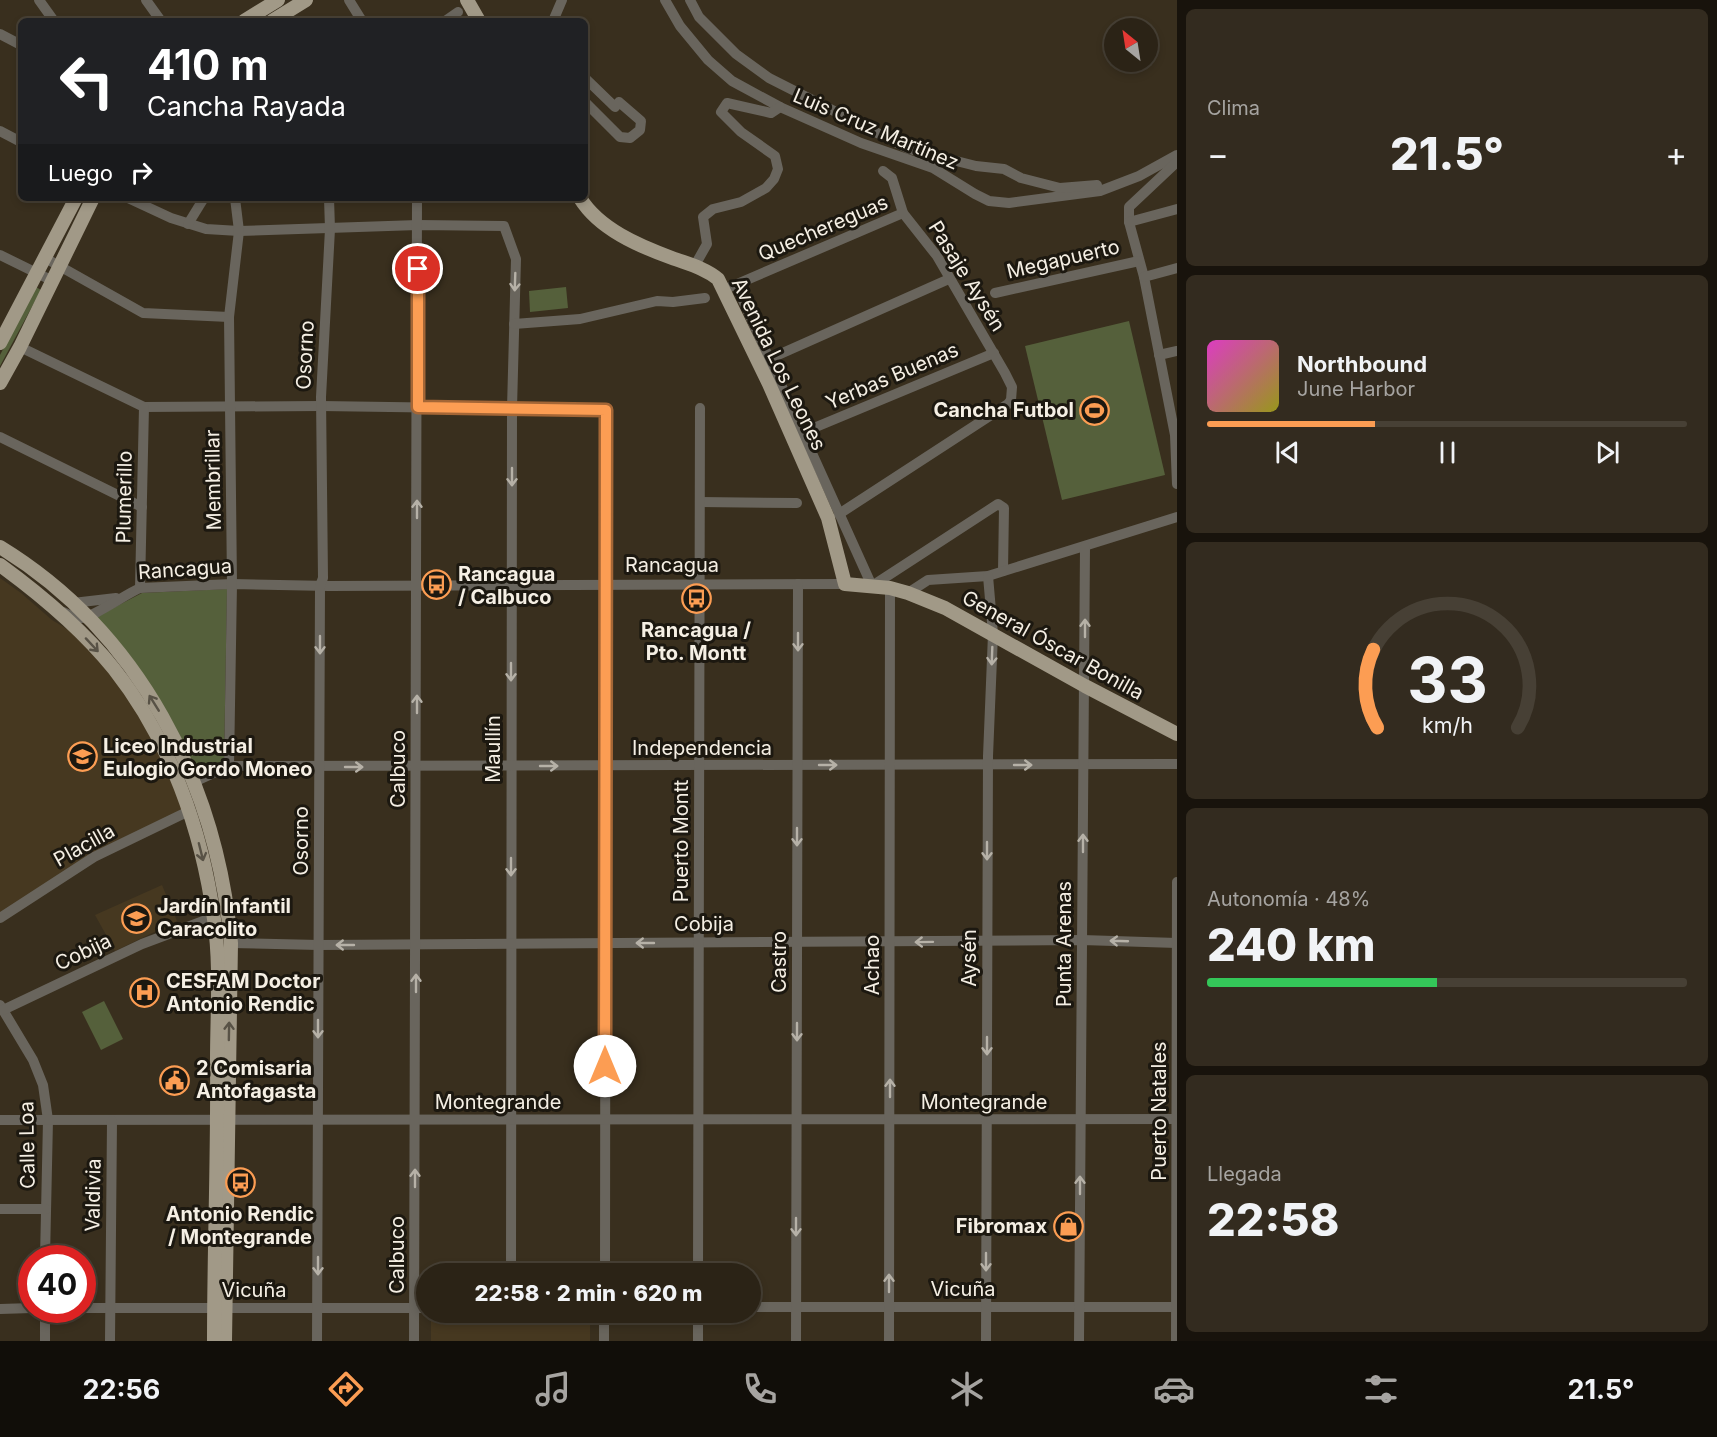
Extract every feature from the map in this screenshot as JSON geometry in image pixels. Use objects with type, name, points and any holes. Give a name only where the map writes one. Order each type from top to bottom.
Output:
[{"type":"main road","points":[[247,18],[261,4],[278,0]]},
{"type":"main road","points":[[466,0],[477,18]]},
{"type":"main road","points":[[276,18],[300,2]]},
{"type":"main road","points":[[0,343],[74,201]]},
{"type":"main road","points":[[0,383],[92,201]]},
{"type":"main road","name":"Avenida Los Leones","points":[[582,201],[597,218],[633,241],[709,272],[730,287],[828,518],[845,584]]},
{"type":"main road","points":[[0,547],[36,571],[74,603],[125,661],[147,691],[166,721],[194,782],[206,813],[219,860],[225,887],[231,943],[223,1121],[220,1308],[214,1341]]},
{"type":"main road","points":[[0,566],[37,593],[114,669],[157,737],[180,784],[204,863],[214,920],[223,1121]]},
{"type":"main road","name":"Rancagua","points":[[845,584],[890,588],[908,593]]},
{"type":"main road","name":"General Óscar Bonilla","points":[[908,593],[945,608],[1084,686],[1177,734]]},
{"type":"main road","points":[[220,1308],[225,1341]]},
{"type":"street","points":[[39,0],[52,18]]},
{"type":"street","points":[[146,0],[159,18]]},
{"type":"street","points":[[349,0],[360,18]]},
{"type":"street","points":[[554,18],[562,0]]},
{"type":"street","name":"Luis Cruz Martínez","points":[[665,0],[680,26],[708,60],[732,81],[780,107],[861,142],[933,168],[989,201],[1009,203],[1100,191],[1139,176],[1177,155]]},
{"type":"street","points":[[690,0],[699,17],[736,54],[769,78],[909,149],[976,166],[1004,169],[1021,178],[1060,188],[1118,184]]},
{"type":"street","points":[[449,18],[458,12]]},
{"type":"street","points":[[0,34],[18,43]]},
{"type":"street","points":[[588,81],[615,107],[619,102],[640,121],[640,130],[630,138],[620,137],[588,105]]},
{"type":"street","points":[[694,267],[707,244],[703,217],[713,209],[741,202],[766,188],[774,179],[778,168],[775,156],[741,132],[721,112],[727,103],[771,113],[780,107]]},
{"type":"street","points":[[0,131],[18,140]]},
{"type":"street","points":[[1177,162],[1129,207],[1129,222],[1144,277],[1176,435],[1177,484]]},
{"type":"street","name":"Pasaje Aysén","points":[[839,514],[1011,400],[1012,387],[994,353],[936,256],[903,213],[892,178],[883,171]]},
{"type":"street","points":[[135,201],[188,224],[206,229],[239,231],[418,225]]},
{"type":"street","points":[[188,224],[202,201]]},
{"type":"street","name":"Membrillar","points":[[229,766],[232,584],[229,317],[239,231],[235,201]]},
{"type":"street","name":"Osorno","points":[[317,1341],[320,586],[323,578],[321,406],[330,229],[329,201]]},
{"type":"street","name":"Calbuco","points":[[417,201],[415,1120],[419,1263]]},
{"type":"street","points":[[1129,222],[1177,209]]},
{"type":"street","name":"Quechereguas","points":[[730,287],[903,213]]},
{"type":"street","name":"Maullín","points":[[418,225],[504,225],[516,260],[511,586],[511,1263]]},
{"type":"street","points":[[0,255],[53,281]]},
{"type":"street","points":[[45,258],[142,313],[229,317]]},
{"type":"street","name":"Megapuerto","points":[[995,293],[1139,261]]},
{"type":"street","points":[[1144,277],[1177,268]]},
{"type":"street","points":[[769,359],[949,279]]},
{"type":"street","name":"Avenida Los Leones","points":[[730,287],[769,359],[804,432],[872,586]]},
{"type":"street","points":[[514,324],[580,319],[657,300],[673,302],[705,298]]},
{"type":"street","points":[[20,347],[144,407],[321,406],[606,410],[605,1263]]},
{"type":"street","points":[[1159,356],[1177,351]]},
{"type":"street","name":"Yerbas Buenas","points":[[804,432],[994,353]]},
{"type":"street","name":"Plumerillo","points":[[140,588],[144,407]]},
{"type":"street","name":"Puerto Montt","points":[[698,1263],[700,408]]},
{"type":"street","points":[[0,437],[142,507]]},
{"type":"street","points":[[700,502],[797,503]]},
{"type":"street","points":[[872,586],[998,504],[1004,508],[1003,571]]},
{"type":"street","points":[[908,593],[928,580],[988,576],[1085,548],[1177,517]]},
{"type":"street","name":"Punta Arenas","points":[[1079,1341],[1085,548]]},
{"type":"street","name":"Aysén","points":[[986,1341],[988,765],[993,634],[988,576]]},
{"type":"street","name":"Rancagua","points":[[87,617],[140,588],[232,584],[511,586],[845,584]]},
{"type":"street","name":"Castro","points":[[796,1341],[798,584]]},
{"type":"street","name":"Achao","points":[[889,1341],[890,588]]},
{"type":"street","name":"Rancagua","points":[[74,603],[119,598]]},
{"type":"street","points":[[54,609],[75,617],[87,617]]},
{"type":"street","name":"Independencia","points":[[194,782],[229,766],[1177,764]]},
{"type":"street","name":"Placilla","points":[[0,918],[94,857],[189,811]]},
{"type":"street","name":"Puerto Natales","points":[[1176,1341],[1177,882]]},
{"type":"street","name":"Cobija","points":[[1,1008],[142,944],[206,920],[214,920]]},
{"type":"street","name":"Cobija","points":[[231,943],[319,945],[1082,940],[1177,943]]},
{"type":"street","name":"Calle Loa","points":[[1,1008],[33,1060],[43,1085],[48,1120],[45,1245]]},
{"type":"street","name":"Montegrande","points":[[0,1120],[1177,1119]]},
{"type":"street","name":"Valdivia","points":[[110,1341],[112,1120]]},
{"type":"street","points":[[0,1209],[46,1209]]},
{"type":"street","name":"Vicuña","points":[[761,1307],[1177,1307]]},
{"type":"street","points":[[0,1309],[18,1308]]},
{"type":"street","name":"Vicuña","points":[[96,1308],[416,1308]]},
{"type":"street","points":[[45,1323],[45,1341]]},
{"type":"street","name":"Calbuco","points":[[414,1341],[417,1323]]},
{"type":"street","points":[[604,1323],[604,1341]]},
{"type":"street","points":[[698,1323],[698,1341]]},
{"type":"shaded area","name":"Liceo Industrial Eulogio Gordo Moneo","points":[[0,578],[52,620],[84,639],[134,701],[186,811],[0,915]]},
{"type":"shaded area","name":"Jardín Infantil Caracolito","points":[[162,885],[177,921],[115,951],[95,915]]},
{"type":"shaded area","points":[[431,1323],[590,1323],[590,1341],[431,1341]]},
{"type":"green space","points":[[36,287],[41,290],[0,366],[0,355]]},
{"type":"green space","points":[[566,287],[568,308],[530,312],[529,291]]},
{"type":"green space","name":"Cancha Futbol","points":[[1129,321],[1165,475],[1062,500],[1025,346]]},
{"type":"green space","points":[[227,589],[224,763],[197,771],[170,719],[94,618],[142,593]]},
{"type":"green space","points":[[104,1001],[123,1039],[101,1050],[82,1012]]},
{"type":"place","name":"Cancha Futbol","points":[[1095,410]]},
{"type":"place","name":"Rancagua / Calbuco","points":[[437,585]]},
{"type":"place","name":"Rancagua / Pto. Montt","points":[[696,599]]},
{"type":"place","name":"Liceo Industrial Eulogio Gordo Moneo","points":[[82,757]]},
{"type":"place","name":"Jardín Infantil Caracolito","points":[[136,918]]},
{"type":"place","name":"CESFAM Doctor Antonio Rendic","points":[[145,992]]},
{"type":"place","name":"2 Comisaria Antofagasta","points":[[175,1080]]},
{"type":"place","name":"Antonio Rendic / Montegrande","points":[[240,1183]]},
{"type":"place","name":"Fibromax","points":[[1068,1226]]},
{"type":"route","points":[[418,269],[418,407],[606,410],[605,1066]]}]
